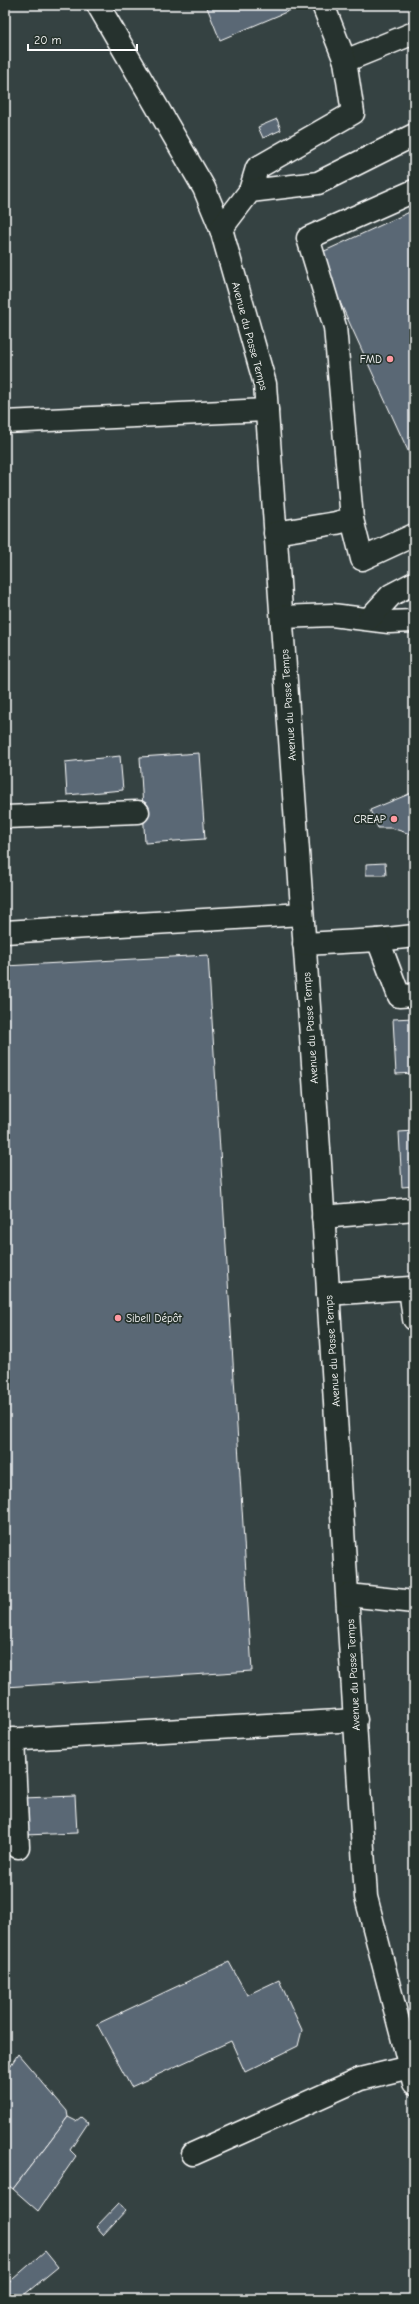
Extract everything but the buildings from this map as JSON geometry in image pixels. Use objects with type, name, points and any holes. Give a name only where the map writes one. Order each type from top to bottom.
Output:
[{"type":"street","name":"Avenue du Passe Temps","points":[[98,5],[204,188],[221,229],[265,384],[323,1217],[366,1897],[412,2075]]},
{"type":"street","points":[[221,229],[250,191],[257,168],[353,114],[345,61],[323,5]]},
{"type":"street","points":[[345,61],[414,33]]},
{"type":"street","points":[[250,191],[318,183],[414,135]]},
{"type":"street","points":[[414,191],[308,238],[335,327],[352,519],[362,559],[414,535]]},
{"type":"street","points":[[5,422],[267,410]]},
{"type":"street","points":[[276,533],[352,519]]},
{"type":"street","points":[[368,620],[391,595],[414,583]]},
{"type":"street","points":[[282,617],[332,615],[389,622],[414,621]]},
{"type":"street","points":[[5,817],[138,812]]},
{"type":"street","points":[[5,932],[302,914]]},
{"type":"street","points":[[304,944],[378,940],[414,936]]},
{"type":"street","points":[[378,940],[399,996],[414,995]]},
{"type":"street","points":[[323,1217],[414,1209]]},
{"type":"street","points":[[328,1294],[410,1288],[414,1319]]},
{"type":"street","points":[[348,1595],[414,1602]]},
{"type":"street","points":[[18,1847],[9,1740],[356,1720]]},
{"type":"street","points":[[193,2154],[360,2079],[412,2075]]},
{"type":"shaded area","points":[[5,5],[414,5],[414,2299],[5,2299]]},
{"type":"place","name":"FMD","points":[[390,359]]},
{"type":"place","name":"CREAP","points":[[394,819]]},
{"type":"place","name":"Sibell Dépôt","points":[[118,1318]]}]
